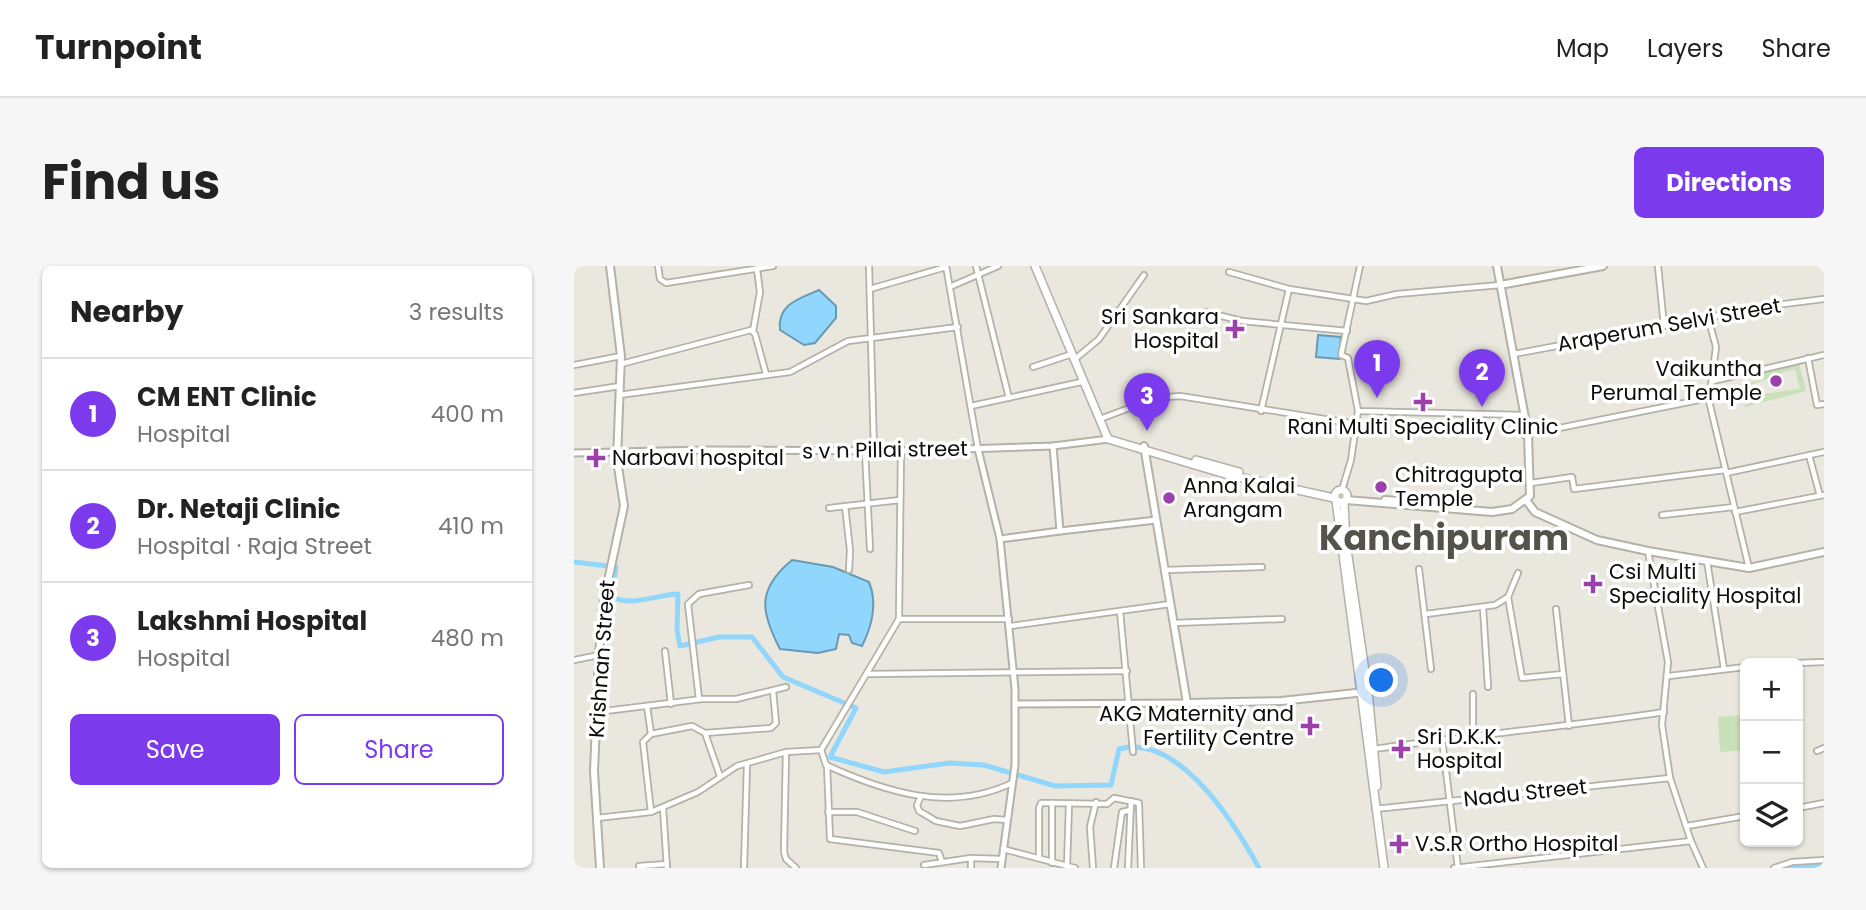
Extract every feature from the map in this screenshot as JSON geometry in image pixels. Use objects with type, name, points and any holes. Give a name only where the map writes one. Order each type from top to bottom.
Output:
[{"type":"highway","points":[[1037,266],[1073,357],[1110,438]]},
{"type":"highway","points":[[1073,357],[1102,431],[1110,438],[1341,497],[1373,749],[1377,809]]},
{"type":"highway","points":[[1365,692],[1386,868]]},
{"type":"main road","name":"Krishnan Street","points":[[600,868],[594,771],[599,655],[610,568],[624,506],[617,452],[621,360],[610,266]]},
{"type":"main road","points":[[1341,497],[1493,508],[1514,505],[1525,500],[1531,483],[1524,415],[1497,266]]},
{"type":"main road","points":[[1500,285],[1603,266]]},
{"type":"main road","points":[[1525,500],[1528,487],[1526,435]]},
{"type":"main road","points":[[1144,448],[1187,703],[1280,701],[1365,692]]},
{"type":"main road","points":[[1525,500],[1535,512],[1597,541],[1648,551],[1749,568],[1824,552]]},
{"type":"street","points":[[658,266],[660,279],[666,283],[774,266]]},
{"type":"street","points":[[869,266],[874,451]]},
{"type":"street","points":[[870,289],[946,266],[952,286],[978,449],[1000,539],[1011,626],[1015,765],[1001,868]]},
{"type":"street","points":[[976,266],[1009,398]]},
{"type":"street","points":[[952,286],[998,266]]},
{"type":"street","points":[[1341,497],[1351,460],[1358,411],[1348,358],[1341,355],[1360,266]]},
{"type":"street","points":[[1658,266],[1664,326]]},
{"type":"street","points":[[757,269],[760,292],[753,331],[766,374]]},
{"type":"street","points":[[1229,272],[1289,289],[1366,301],[1500,285]]},
{"type":"street","points":[[1032,367],[1073,357],[1099,339],[1144,275]]},
{"type":"street","points":[[1261,411],[1289,289]]},
{"type":"street","name":"Araperum Selvi Street","points":[[1514,354],[1708,317],[1824,299]]},
{"type":"street","points":[[1205,312],[1242,321],[1347,331]]},
{"type":"street","points":[[1708,317],[1716,347],[1709,398],[1749,568]]},
{"type":"street","points":[[620,395],[794,371],[844,343],[958,327]]},
{"type":"street","points":[[574,365],[621,360],[753,331]]},
{"type":"street","points":[[1713,381],[1824,355]]},
{"type":"street","points":[[1808,358],[1817,405],[1824,404]]},
{"type":"street","points":[[971,406],[1081,382]]},
{"type":"street","points":[[574,393],[620,386]]},
{"type":"street","points":[[1100,419],[1165,396],[1356,424]]},
{"type":"street","points":[[1526,435],[1709,398]]},
{"type":"street","points":[[1358,411],[1524,415]]},
{"type":"street","points":[[1092,442],[1102,431]]},
{"type":"street","name":"s v n Pillai street","points":[[574,453],[978,449],[1054,446],[1110,438]]},
{"type":"street","points":[[1054,446],[1060,531]]},
{"type":"street","points":[[865,451],[870,549]]},
{"type":"street","points":[[821,750],[899,620],[901,451]]},
{"type":"street","points":[[1531,483],[1572,477],[1574,489],[1725,472],[1824,452]]},
{"type":"street","points":[[1662,514],[1735,509],[1822,496],[1809,455]]},
{"type":"street","points":[[829,508],[900,500]]},
{"type":"street","points":[[845,506],[850,551],[849,570]]},
{"type":"street","points":[[1000,539],[1156,520]]},
{"type":"street","points":[[1648,551],[1669,676],[1662,725],[1670,778],[1703,868]]},
{"type":"street","points":[[1707,561],[1724,669]]},
{"type":"street","points":[[1164,570],[1262,567]]},
{"type":"street","points":[[1419,569],[1431,669]]},
{"type":"street","points":[[1518,573],[1508,597],[1522,678],[1563,674]]},
{"type":"street","points":[[699,699],[688,604],[699,594],[749,585]]},
{"type":"street","points":[[1426,614],[1495,605],[1508,597]]},
{"type":"street","points":[[1011,626],[1170,604]]},
{"type":"street","points":[[1483,607],[1488,687]]},
{"type":"street","points":[[1556,609],[1569,726]]},
{"type":"street","points":[[1120,611],[1131,704],[1133,752]]},
{"type":"street","points":[[899,620],[1010,619]]},
{"type":"street","points":[[1173,623],[1282,619]]},
{"type":"street","points":[[665,651],[671,704]]},
{"type":"street","points":[[574,660],[599,655]]},
{"type":"street","points":[[1803,663],[1824,662]]},
{"type":"street","points":[[1669,676],[1740,667]]},
{"type":"street","points":[[867,674],[1127,671]]},
{"type":"street","points":[[597,712],[699,699],[736,699],[786,687]]},
{"type":"street","points":[[705,733],[774,727],[773,691]]},
{"type":"street","points":[[1473,694],[1473,734]]},
{"type":"street","points":[[1014,704],[1187,703]]},
{"type":"street","points":[[647,706],[651,734]]},
{"type":"street","points":[[1373,749],[1473,734],[1569,726],[1664,712]]},
{"type":"street","points":[[651,812],[643,742],[651,734],[696,726],[705,733],[720,776]]},
{"type":"street","points":[[1442,739],[1456,868],[1691,841]]},
{"type":"street","points":[[1817,751],[1824,748]]},
{"type":"street","points":[[597,818],[651,812],[698,792],[720,776],[747,764],[786,752],[821,750]]},
{"type":"street","points":[[821,750],[827,765],[828,835],[832,839],[937,852],[942,862]]},
{"type":"street","points":[[786,752],[784,852],[786,859],[796,868]]},
{"type":"street","points":[[744,868],[747,764]]},
{"type":"street","points":[[827,765],[883,789],[921,796],[959,799],[1012,783]]},
{"type":"street","name":"Nadu Street","points":[[1377,809],[1670,778]]},
{"type":"street","points":[[921,796],[917,805],[919,811],[949,825],[1007,820]]},
{"type":"street","points":[[1039,858],[1041,803],[1107,804],[1114,798],[1139,803],[1140,868]]},
{"type":"street","points":[[1128,868],[1131,801]]},
{"type":"street","points":[[1093,868],[1090,827],[1096,802]]},
{"type":"street","points":[[1051,864],[1052,803]]},
{"type":"street","points":[[1803,807],[1824,803]]},
{"type":"street","points":[[1067,866],[1069,804]]},
{"type":"street","points":[[639,866],[667,866],[663,808]]},
{"type":"street","points":[[1114,868],[1122,812],[1131,810]]},
{"type":"street","points":[[828,812],[857,811],[915,831]]},
{"type":"street","points":[[1687,826],[1740,817]]},
{"type":"street","points":[[1003,849],[1039,858],[1051,864],[1075,868]]},
{"type":"street","points":[[971,858],[971,868]]},
{"type":"street","points":[[924,865],[971,858],[1002,859]]},
{"type":"street","points":[[1774,868],[1792,862],[1824,860]]},
{"type":"green space","points":[[1799,363],[1806,391],[1745,407],[1743,397],[1800,389],[1795,369],[1740,388],[1739,385],[1760,380],[1759,373]]},
{"type":"green space","points":[[1740,715],[1740,750],[1720,752],[1718,717]]},
{"type":"water","points":[[819,290],[836,306],[836,318],[815,343],[804,345],[780,330],[780,321],[782,314],[791,304]]},
{"type":"water","points":[[1318,335],[1341,337],[1339,359],[1316,357]]},
{"type":"water","points":[[792,560],[833,567],[869,582],[873,615],[862,646],[852,643],[849,635],[839,634],[836,649],[818,653],[780,649],[769,623],[765,601],[773,581]]},
{"type":"waterway","points":[[574,562],[616,567],[612,595],[618,599],[634,601],[678,594],[677,630],[680,646],[719,637],[752,637],[783,677],[856,708],[830,757],[884,772],[949,763],[984,765],[1055,786],[1111,785],[1119,749],[1141,748],[1163,755],[1183,768],[1202,786],[1220,807],[1259,868]]},
{"type":"waterway","points":[[1789,868],[1824,864]]},
{"type":"place","name":"Sri Sankara Hospital","points":[[1235,329]]},
{"type":"place","name":"Vaikuntha Perumal Temple","points":[[1776,381]]},
{"type":"place","name":"CM ENT Clinic","points":[[1377,398]]},
{"type":"place","name":"Rani Multi Speciality Clinic","points":[[1423,402]]},
{"type":"place","name":"Dr. Netaji Clinic","points":[[1482,407]]},
{"type":"place","name":"Lakshmi Hospital","points":[[1147,431]]},
{"type":"place","name":"Narbavi hospital","points":[[596,458]]},
{"type":"place","name":"Chitragupta Temple","points":[[1381,487]]},
{"type":"place","name":"Anna Kalai Arangam","points":[[1169,498]]},
{"type":"place","name":"Csi Multi Speciality Hospital","points":[[1593,584]]},
{"type":"place","name":"AKG Maternity and Fertility Centre","points":[[1310,726]]},
{"type":"place","name":"Sri D.K.K. Hospital","points":[[1401,749]]},
{"type":"place","name":"V.S.R Ortho Hospital","points":[[1399,844]]},
{"type":"district","name":"Kanchipuram","points":[[1444,538]]}]
